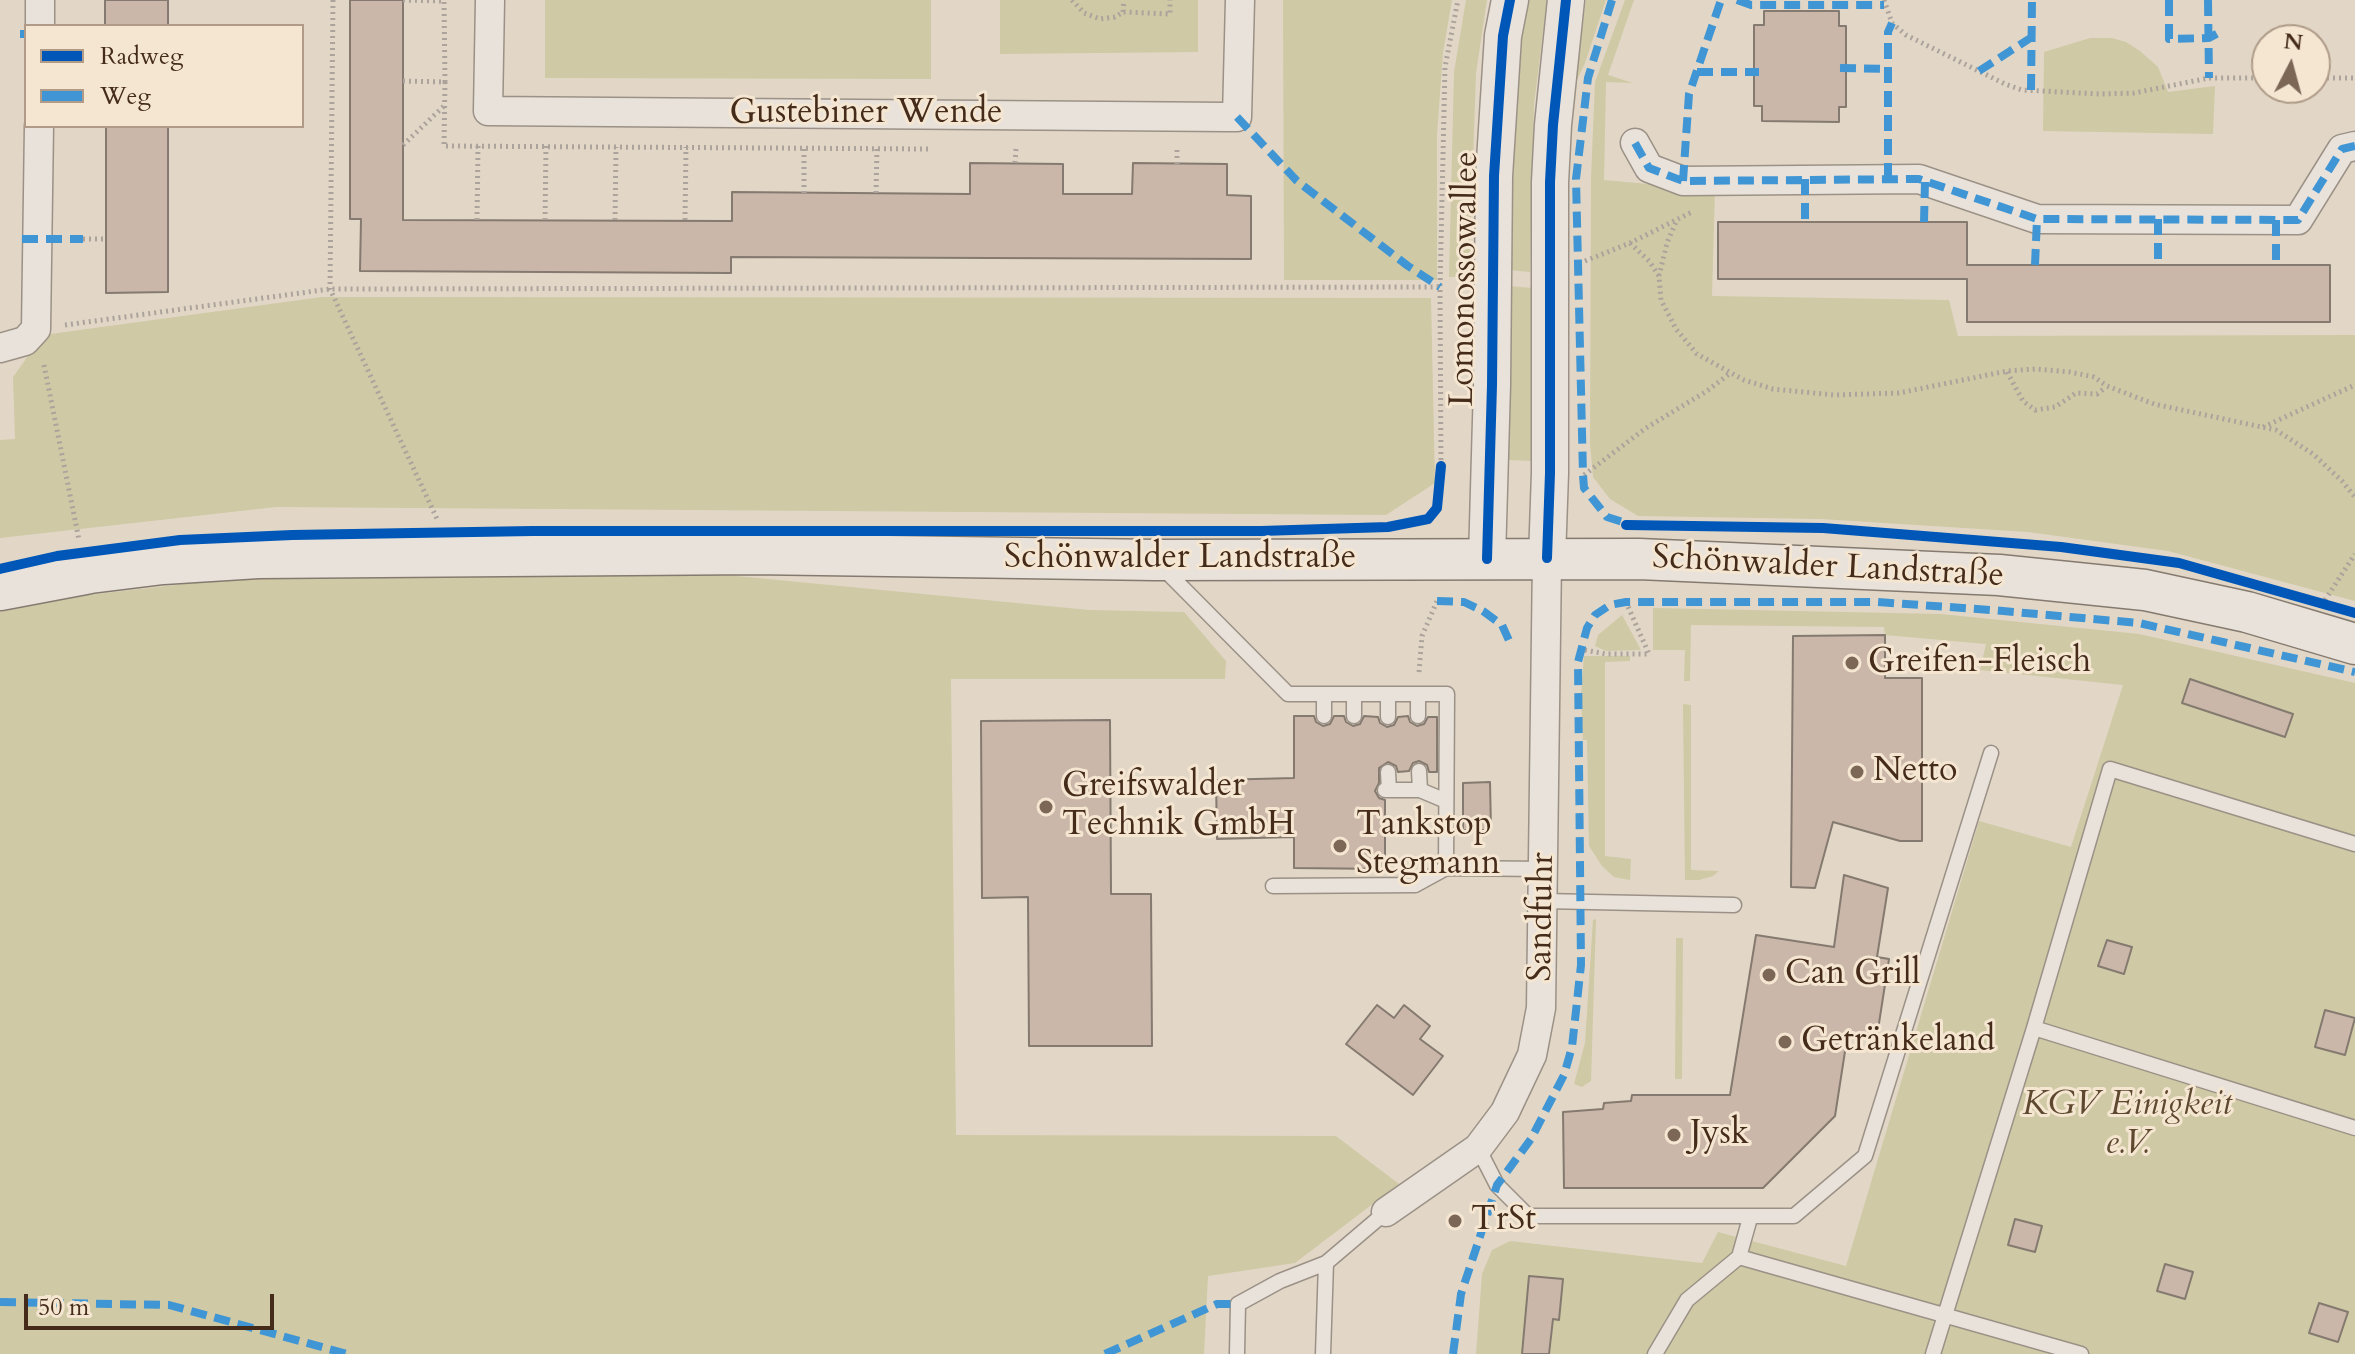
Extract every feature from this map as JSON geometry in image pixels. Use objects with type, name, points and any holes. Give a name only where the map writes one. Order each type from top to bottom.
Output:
[{"type":"main road","name":"Schönwalder Landstraße","points":[[0,590],[105,571],[258,558],[754,554],[1155,560],[1547,558],[1714,561],[2023,577],[2145,590],[2247,612],[2355,644]]},
{"type":"street","points":[[40,0],[40,24]]},
{"type":"street","name":"Gustebiner Wende","points":[[490,0],[488,111],[1237,117],[1240,0]]},
{"type":"street","name":"Lomonossowallee","points":[[1487,559],[1494,176],[1503,36],[1510,0]]},
{"type":"street","points":[[1547,558],[1550,182],[1566,0]]},
{"type":"street","points":[[0,348],[25,341],[36,329],[39,128]]},
{"type":"street","points":[[1635,143],[1649,168],[1683,181],[1919,179],[2037,219],[2276,220],[2298,220],[2342,149],[2355,146]]},
{"type":"street","name":"Sandfuhr","points":[[1386,1212],[1478,1148],[1505,1112],[1532,1055],[1541,1008],[1547,558]]},
{"type":"lane","points":[[1155,560],[1288,694],[1447,694],[1446,868]]},
{"type":"lane","points":[[1324,694],[1324,716]]},
{"type":"lane","points":[[1354,694],[1354,716]]},
{"type":"lane","points":[[1388,694],[1388,717]]},
{"type":"lane","points":[[1418,694],[1418,716]]},
{"type":"lane","points":[[1478,1148],[1497,1185],[1528,1216],[1794,1216],[1865,1156],[1991,753]]},
{"type":"lane","points":[[1933,1354],[2110,769],[2355,844]]},
{"type":"lane","points":[[1419,771],[1420,790]]},
{"type":"lane","points":[[1388,772],[1387,790],[1420,790],[1446,801]]},
{"type":"lane","points":[[1273,886],[1415,885],[1446,868],[1544,869]]},
{"type":"lane","points":[[1543,901],[1734,905]]},
{"type":"lane","points":[[2034,1028],[2355,1128]]},
{"type":"lane","points":[[1237,1354],[1238,1304],[1280,1281],[1326,1263],[1386,1212]]},
{"type":"lane","points":[[1655,1354],[1687,1300],[1739,1257],[1750,1218]]},
{"type":"lane","points":[[1739,1257],[2081,1354]]},
{"type":"lane","points":[[1323,1354],[1326,1263]]},
{"type":"path","points":[[333,0],[330,289],[444,533]]},
{"type":"path","points":[[403,0],[444,0],[445,82],[403,81]]},
{"type":"path","points":[[1072,0],[1084,13],[1100,19],[1115,17],[1123,12],[1170,14],[1170,0]]},
{"type":"path","points":[[1123,12],[1124,0]]},
{"type":"path","points":[[1441,466],[1440,287],[1445,67],[1458,0]]},
{"type":"path","points":[[1884,0],[1892,23],[1906,35],[2022,90],[2134,93],[2209,78],[2251,78]]},
{"type":"path","points":[[2331,78],[2355,78]]},
{"type":"path","points":[[403,145],[445,105]]},
{"type":"path","points":[[477,220],[478,146]]},
{"type":"path","points":[[545,220],[546,146]]},
{"type":"path","points":[[615,220],[616,147]]},
{"type":"path","points":[[685,220],[686,147]]},
{"type":"path","points":[[804,148],[804,193]]},
{"type":"path","points":[[876,193],[877,148]]},
{"type":"path","points":[[1015,163],[1016,149]]},
{"type":"path","points":[[1177,150],[1177,164]]},
{"type":"path","points":[[1576,264],[1630,243],[1696,211]]},
{"type":"path","points":[[1676,221],[1659,276],[1661,300],[1676,329],[1697,354],[1729,374],[1773,389],[1834,395],[1899,393],[2007,371],[2035,369],[2070,372],[2094,377],[2107,386],[2154,404],[2276,430],[2313,454],[2355,497]]},
{"type":"path","points":[[83,239],[106,239]]},
{"type":"path","points":[[1630,243],[1659,276]]},
{"type":"path","points":[[82,552],[36,329],[330,289],[1440,287]]},
{"type":"path","points":[[2007,371],[2023,401],[2035,410],[2055,407],[2076,393],[2097,394],[2107,386]]},
{"type":"path","points":[[1583,475],[1646,428],[1729,374]]},
{"type":"path","points":[[2262,427],[2355,385]]},
{"type":"path","points":[[2323,604],[2355,554]]},
{"type":"path","points":[[1418,694],[1422,636],[1437,601]]},
{"type":"path","points":[[1579,649],[1606,654],[1649,654],[1626,602]]},
{"type":"green space","points":[[545,0],[931,0],[931,79],[545,78]]},
{"type":"green space","points":[[1000,0],[1198,0],[1198,52],[1000,54]]},
{"type":"green space","points":[[1283,0],[1452,0],[1443,53],[1437,134],[1437,280],[1284,280]]},
{"type":"green space","points":[[1466,0],[1487,0],[1476,73],[1469,277],[1449,277],[1454,72]]},
{"type":"green space","points":[[1526,0],[1547,0],[1534,104],[1530,272],[1508,270],[1515,86]]},
{"type":"green space","points":[[1586,0],[1606,0],[1575,84]]},
{"type":"green space","points":[[1625,0],[1634,0],[1608,75],[1633,83],[1606,82],[1604,180],[1715,190],[1712,296],[1949,300],[1958,336],[2355,335],[2355,601],[2168,551],[2028,532],[1821,519],[1638,516],[1610,499],[1593,477],[1590,444],[1591,178],[1595,82]]},
{"type":"green space","points":[[2090,38],[2112,38],[2140,51],[2158,67],[2168,92],[2215,86],[2213,134],[2043,131],[2044,52]]},
{"type":"green space","points":[[1510,286],[1532,288],[1533,461],[1507,460]]},
{"type":"green space","points":[[322,297],[1431,298],[1435,483],[1386,515],[276,507],[0,538],[0,440],[15,439],[13,377],[43,335]]},
{"type":"green space","points":[[716,574],[1089,610],[1184,612],[1226,661],[1225,679],[951,679],[956,1135],[1336,1136],[1399,1184],[1295,1263],[1208,1276],[1204,1354],[0,1354],[0,612],[88,595],[246,577]]},
{"type":"green space","name":"KGV Einigkeit e.V.","points":[[1653,608],[1941,614],[2139,634],[2355,683],[2355,1354],[1476,1354],[1482,1274],[1492,1250],[1510,1241],[1702,1263],[1718,1232],[1846,1266],[1979,821],[2071,847],[2123,685],[1980,670],[1986,644],[1885,635],[1884,627],[1691,625],[1690,681],[1684,681],[1685,650],[1653,650]]},
{"type":"green space","points":[[1622,615],[1641,650],[1606,651],[1595,646],[1598,635]]},
{"type":"green space","points":[[1584,656],[1630,656],[1630,661],[1605,662],[1605,856],[1631,859],[1630,880],[1614,877],[1602,866],[1589,846],[1587,740],[1583,740],[1581,695]]},
{"type":"green space","points":[[1683,704],[1691,705],[1691,870],[1719,871],[1699,880],[1685,880]]},
{"type":"green space","points":[[1596,919],[1591,1081],[1582,1087],[1574,1084],[1585,1043],[1593,920]]},
{"type":"green space","points":[[1676,938],[1683,938],[1682,1079],[1675,1079]]},
{"type":"building","points":[[105,0],[168,0],[168,24],[105,24]]},
{"type":"building","points":[[350,0],[403,0],[403,220],[732,221],[732,192],[970,194],[970,163],[1063,164],[1063,194],[1132,194],[1133,163],[1227,164],[1227,195],[1251,196],[1251,259],[731,257],[731,273],[360,271],[361,219],[350,219]]},
{"type":"building","points":[[1764,11],[1839,11],[1839,26],[1846,26],[1846,107],[1839,107],[1839,122],[1762,121],[1762,106],[1754,106],[1754,25],[1764,25]]},
{"type":"building","points":[[106,128],[168,128],[168,292],[106,293]]},
{"type":"building","points":[[1718,222],[1967,222],[1967,265],[2330,265],[2330,322],[1967,322],[1967,279],[1718,279]]},
{"type":"building","name":"Netto","points":[[1885,635],[1885,678],[1922,678],[1922,841],[1900,841],[1833,822],[1815,888],[1791,887],[1793,636]]},
{"type":"building","points":[[2190,679],[2293,714],[2285,737],[2182,703]]},
{"type":"building","points":[[1294,716],[1314,716],[1316,722],[1323,726],[1330,724],[1334,716],[1344,716],[1346,722],[1353,726],[1360,724],[1364,716],[1378,717],[1380,723],[1387,727],[1394,725],[1398,717],[1408,716],[1410,722],[1417,726],[1424,724],[1428,717],[1437,717],[1437,772],[1429,772],[1427,765],[1419,761],[1413,763],[1409,771],[1398,772],[1396,766],[1388,762],[1379,768],[1379,783],[1375,791],[1379,798],[1385,800],[1385,869],[1294,868],[1294,837],[1217,839],[1216,780],[1294,778]]},
{"type":"building","name":"Greifswalder Technik GmbH","points":[[1110,720],[1111,894],[1151,894],[1152,1046],[1029,1046],[1028,897],[982,898],[981,721]]},
{"type":"building","points":[[1490,782],[1491,830],[1463,830],[1463,783]]},
{"type":"building","points":[[1844,875],[1888,888],[1877,957],[1889,959],[1877,1036],[1848,1032],[1835,1116],[1763,1188],[1564,1188],[1563,1112],[1603,1109],[1604,1103],[1631,1101],[1632,1095],[1730,1095],[1756,935],[1834,947]]},
{"type":"building","points":[[2107,940],[2132,947],[2124,974],[2098,966]]},
{"type":"building","points":[[1377,1005],[1394,1018],[1404,1005],[1430,1026],[1420,1039],[1443,1056],[1413,1095],[1346,1044]]},
{"type":"building","points":[[2325,1010],[2355,1018],[2345,1055],[2315,1047]]},
{"type":"building","points":[[2015,1219],[2042,1226],[2035,1252],[2008,1245]]},
{"type":"building","points":[[2165,1264],[2193,1272],[2185,1299],[2157,1291]]},
{"type":"building","points":[[1529,1276],[1563,1279],[1559,1320],[1553,1319],[1549,1354],[1522,1354]]},
{"type":"building","points":[[2319,1303],[2348,1312],[2338,1342],[2309,1333]]},
{"type":"marked path","points":[[1612,0],[1588,78],[1576,179],[1583,475],[1584,488],[1607,517],[1632,525]]},
{"type":"marked path","points":[[1683,181],[1689,94],[1721,0]]},
{"type":"marked path","points":[[1737,0],[1751,5],[1884,5]]},
{"type":"marked path","points":[[2031,90],[2032,0]]},
{"type":"marked path","points":[[2169,0],[2169,39],[2209,38],[2218,33]]},
{"type":"marked path","points":[[2208,0],[2209,78]]},
{"type":"marked path","points":[[1888,179],[1888,32],[1892,23]]},
{"type":"marked path","points":[[1979,71],[2032,37]]},
{"type":"marked path","points":[[1840,68],[1888,69]]},
{"type":"marked path","points":[[1697,72],[1759,72]]},
{"type":"marked path","points":[[1237,117],[1297,181],[1440,287]]},
{"type":"marked path","points":[[1635,143],[1649,168],[1683,181],[1919,179],[2037,219],[2298,220],[2342,149],[2355,146]]},
{"type":"marked path","points":[[1805,179],[1805,222]]},
{"type":"marked path","points":[[1924,222],[1925,181]]},
{"type":"marked path","points":[[2035,265],[2037,219]]},
{"type":"marked path","points":[[2158,219],[2158,265]]},
{"type":"marked path","points":[[2276,220],[2276,266]]},
{"type":"marked path","points":[[22,239],[83,239]]},
{"type":"marked path","points":[[1437,601],[1464,602],[1483,611],[1502,625],[1511,645]]},
{"type":"marked path","points":[[1453,1354],[1461,1294],[1497,1185],[1531,1139],[1564,1075],[1572,1047],[1581,965],[1578,662],[1587,628],[1595,615],[1610,605],[1626,602],[1878,602],[1991,610],[2139,623],[2355,672]]},
{"type":"marked path","points":[[0,1302],[169,1305],[347,1354]]},
{"type":"marked path","points":[[1105,1354],[1217,1304],[1238,1304]]},
{"type":"cycle path","points":[[1487,559],[1494,176],[1503,36],[1510,0]]},
{"type":"cycle path","points":[[1547,558],[1550,182],[1566,0]]},
{"type":"cycle path","points":[[0,569],[57,556],[180,540],[292,535],[533,531],[1261,531],[1388,527],[1428,519],[1437,508],[1441,466]]},
{"type":"cycle path","points":[[1626,525],[1823,528],[2061,547],[2179,563],[2355,613]]},
{"type":"place","name":"Greifen-Fleisch","points":[[1852,663]]},
{"type":"place","name":"Netto","points":[[1857,772]]},
{"type":"place","name":"Greifswalder Technik GmbH","points":[[1046,807]]},
{"type":"place","name":"Tankstop Stegmann","points":[[1340,846]]},
{"type":"place","name":"Can Grill","points":[[1769,975]]},
{"type":"place","name":"Getränkeland","points":[[1785,1042]]},
{"type":"place","name":"Jysk","points":[[1674,1135]]},
{"type":"place","name":"TrSt","points":[[1455,1221]]}]
